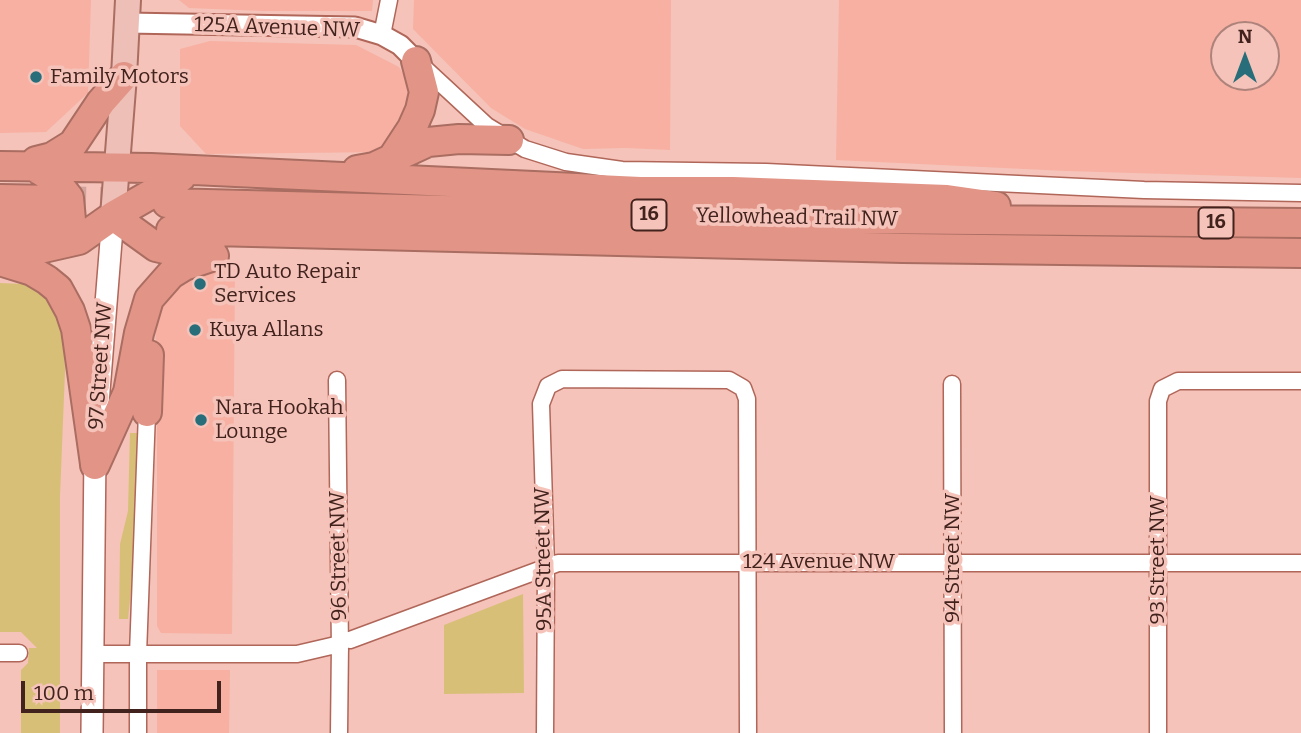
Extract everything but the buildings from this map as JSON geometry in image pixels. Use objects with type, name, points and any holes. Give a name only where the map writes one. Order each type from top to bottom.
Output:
[{"type":"highway","points":[[391,160],[412,128],[420,110],[424,92],[416,61]]},
{"type":"highway","points":[[1,166],[40,161],[73,144],[101,102],[124,76]]},
{"type":"highway","points":[[330,175],[374,167],[428,142],[459,139],[509,140]]},
{"type":"highway","points":[[1,166],[204,170],[640,191],[733,191],[947,200],[1131,223]]},
{"type":"highway","points":[[0,199],[66,230],[71,220],[69,198],[54,179],[33,166]]},
{"type":"highway","points":[[113,216],[156,247],[172,218],[175,179],[204,170]]},
{"type":"highway","points":[[0,226],[54,225],[79,240],[113,216],[172,218],[236,250]]},
{"type":"highway","name":"Yellowhead Trail NW","points":[[172,218],[760,218],[1301,223]]},
{"type":"highway","name":"Yellowhead Trail NW","points":[[172,218],[903,248],[1301,253]]},
{"type":"highway","points":[[0,250],[35,250],[54,225]]},
{"type":"highway","points":[[95,465],[128,392],[149,299],[171,274],[201,259],[236,250],[544,258],[751,258],[903,248]]},
{"type":"highway","points":[[0,261],[32,271],[47,280],[58,289],[70,312],[76,329],[95,465]]},
{"type":"highway","points":[[144,314],[149,337],[147,412]]},
{"type":"main road","name":"97 Street NW","points":[[92,733],[95,465],[99,373],[127,12]]},
{"type":"street","points":[[382,35],[389,0]]},
{"type":"street","name":"125A Avenue NW","points":[[127,12],[355,27],[382,35],[400,45],[416,61]]},
{"type":"street","name":"Yellowhead Trail NW","points":[[416,61],[483,124],[525,149],[566,162],[622,170],[766,172],[1144,190],[1301,193]]},
{"type":"street","name":"95A Street NW","points":[[545,733],[546,567],[541,404],[548,386],[562,379],[729,380],[743,388],[747,399],[747,562]]},
{"type":"street","name":"96 Street NW","points":[[337,380],[343,645],[339,733]]},
{"type":"street","name":"93 Street NW","points":[[1158,733],[1158,401],[1162,388],[1178,381],[1301,381]]},
{"type":"street","name":"94 Street NW","points":[[952,384],[953,733]]},
{"type":"street","points":[[138,733],[138,654],[147,412]]},
{"type":"street","points":[[747,562],[748,733]]},
{"type":"street","name":"124 Avenue NW","points":[[92,654],[297,654],[343,645],[558,563],[1301,563]]},
{"type":"street","points":[[0,653],[19,653]]},
{"type":"shaded area","points":[[0,0],[91,0],[88,93],[46,132],[0,133]]},
{"type":"shaded area","points":[[179,0],[373,0],[372,11],[264,11],[189,8]]},
{"type":"shaded area","points":[[414,0],[671,0],[670,150],[583,149],[525,129],[491,108],[413,29]]},
{"type":"shaded area","points":[[839,0],[1301,0],[1301,178],[836,160]]},
{"type":"shaded area","points":[[210,41],[356,45],[399,67],[411,86],[406,112],[383,152],[206,154],[180,126],[180,49]]},
{"type":"shaded area","points":[[198,268],[235,269],[232,634],[161,633],[157,626],[155,311],[161,294]]},
{"type":"shaded area","points":[[0,283],[22,284],[34,288],[47,298],[60,325],[64,341],[60,496],[60,733],[21,733],[21,670],[28,663],[29,648],[37,648],[21,632],[0,632]]},
{"type":"shaded area","points":[[130,433],[138,433],[138,522],[128,619],[119,619],[120,544],[128,511]]},
{"type":"shaded area","points":[[523,594],[524,693],[444,694],[444,625]]},
{"type":"shaded area","points":[[157,670],[230,670],[229,733],[157,733]]},
{"type":"tunnel","points":[[58,200],[140,202]]},
{"type":"place","name":"Family Motors","points":[[36,77]]},
{"type":"place","name":"TD Auto Repair Services","points":[[200,284]]},
{"type":"place","name":"Kuya Allans","points":[[195,330]]},
{"type":"place","name":"Nara Hookah Lounge","points":[[201,420]]}]
